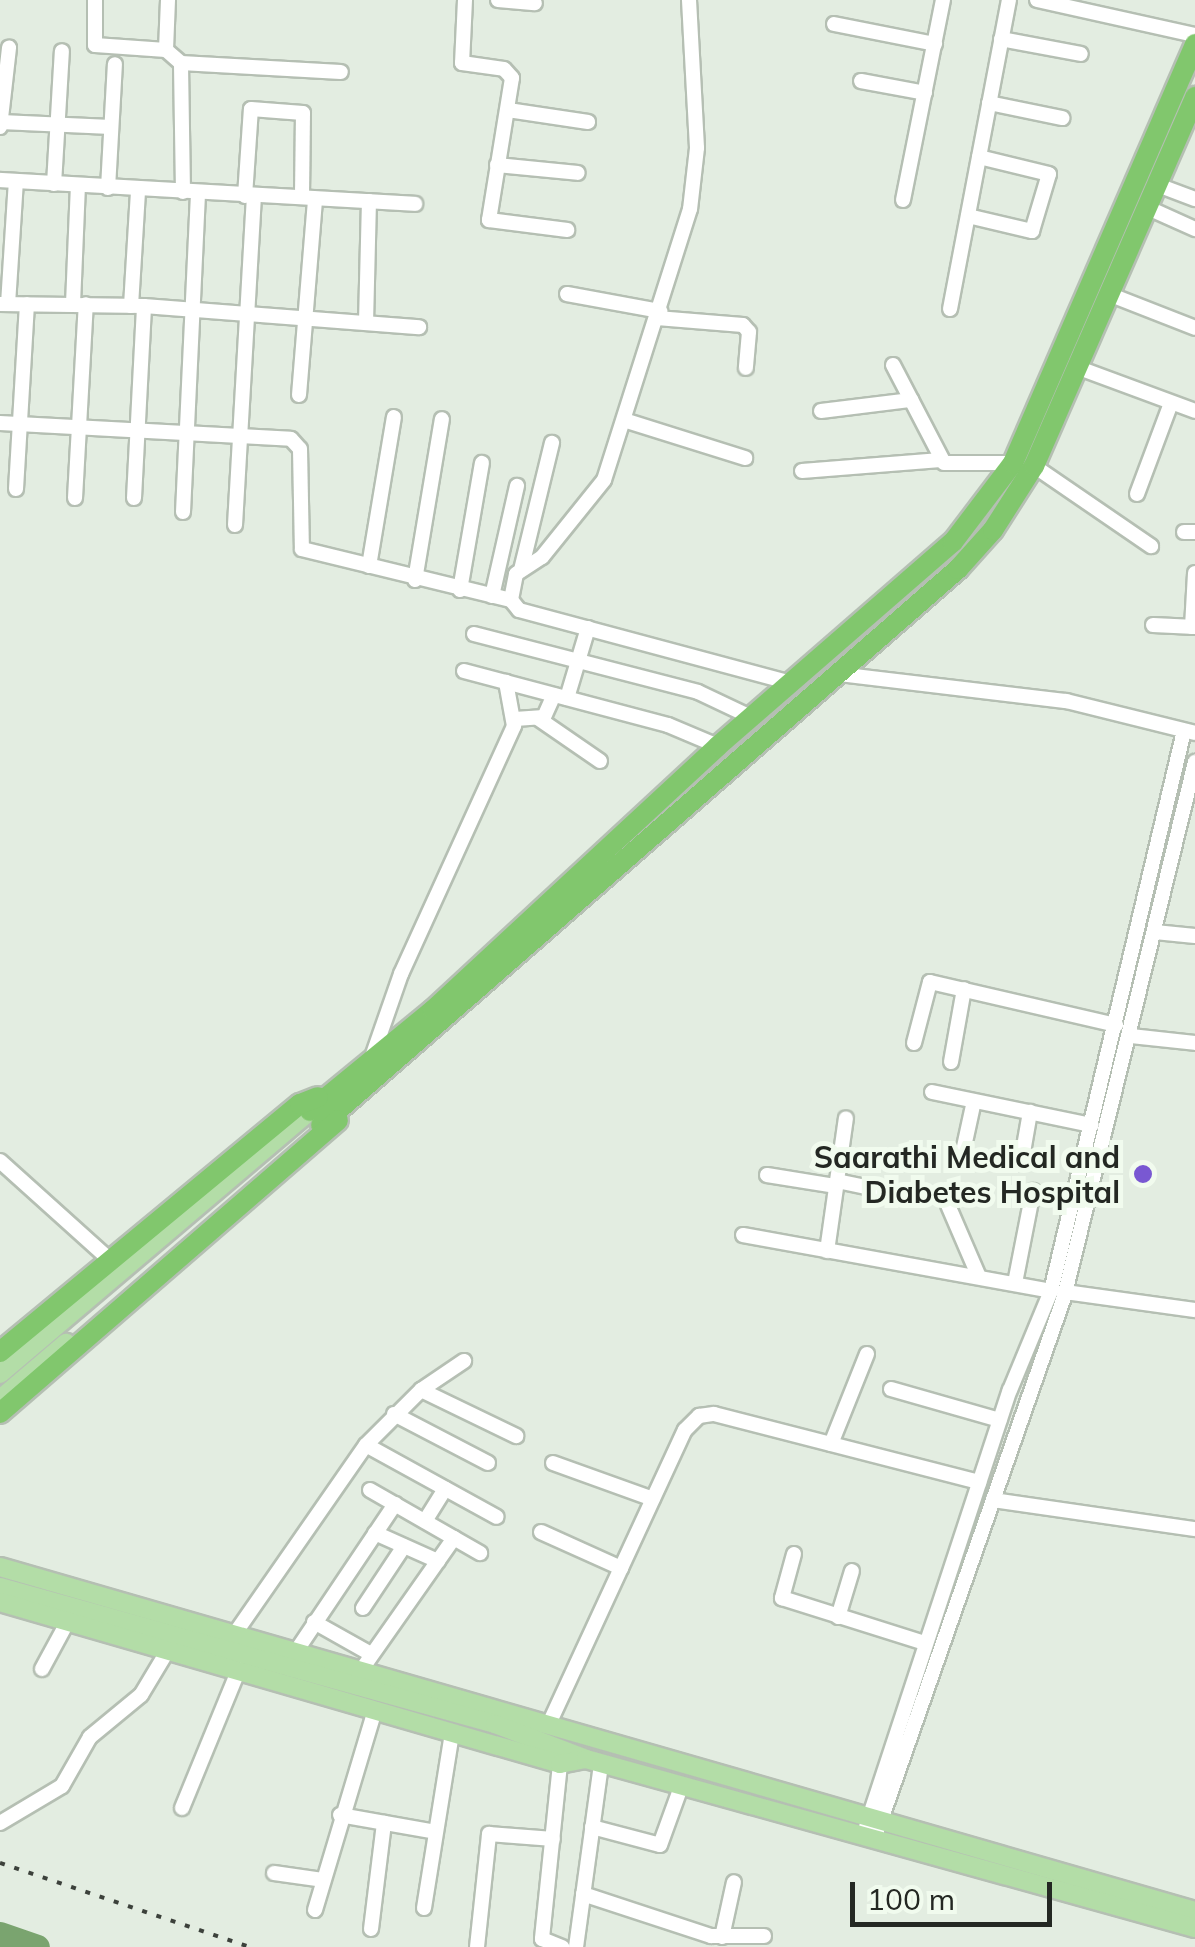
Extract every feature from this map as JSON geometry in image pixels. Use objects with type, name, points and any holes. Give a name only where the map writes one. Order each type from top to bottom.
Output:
[{"type":"highway","points":[[316,1118],[958,569],[1016,500],[1024,464],[1195,44]]},
{"type":"highway","points":[[0,1414],[330,1133],[342,1096],[371,1060],[718,746],[953,542],[1024,464],[1079,368],[1195,97]]},
{"type":"highway","points":[[0,1352],[300,1104],[342,1096]]},
{"type":"main road","points":[[0,1374],[316,1118]]},
{"type":"main road","points":[[0,1399],[316,1118]]},
{"type":"main road","points":[[0,1567],[296,1650],[366,1662],[548,1726],[872,1830],[1195,1928]]},
{"type":"main road","points":[[0,1587],[495,1724],[593,1762],[681,1786],[1195,1910]]},
{"type":"main road","points":[[0,1602],[560,1764],[593,1762]]},
{"type":"street","points":[[95,0],[95,46],[166,50],[182,63],[340,72]]},
{"type":"street","points":[[166,50],[168,0]]},
{"type":"street","points":[[465,0],[462,64],[511,72],[489,220],[567,230]]},
{"type":"street","points":[[498,0],[534,3]]},
{"type":"street","points":[[521,570],[542,556],[590,502],[627,421],[690,209],[696,160],[690,0]]},
{"type":"street","points":[[903,200],[943,0]]},
{"type":"street","points":[[950,309],[1008,0]]},
{"type":"street","points":[[1037,0],[1070,4],[1195,34]]},
{"type":"street","points":[[834,24],[934,44]]},
{"type":"street","points":[[1001,39],[1082,54]]},
{"type":"street","points":[[9,48],[0,125],[112,128]]},
{"type":"street","points":[[54,184],[62,52]]},
{"type":"street","points":[[182,63],[191,193],[192,311],[184,512]]},
{"type":"street","points":[[108,188],[115,64]]},
{"type":"street","points":[[861,81],[925,93]]},
{"type":"street","points":[[989,102],[1062,118]]},
{"type":"street","points":[[235,525],[247,316],[251,109],[304,113],[308,198],[299,395]]},
{"type":"street","points":[[508,110],[588,122]]},
{"type":"street","points":[[968,216],[1032,231],[1049,174],[979,157]]},
{"type":"street","points":[[498,165],[578,173]]},
{"type":"street","points":[[414,204],[8,181],[4,304],[138,306],[419,327]]},
{"type":"street","points":[[1155,184],[1195,199]]},
{"type":"street","points":[[75,498],[80,428],[78,186]]},
{"type":"street","points":[[134,498],[138,433],[138,190]]},
{"type":"street","points":[[366,323],[369,202]]},
{"type":"street","points":[[1146,206],[1195,229]]},
{"type":"street","points":[[566,294],[658,314],[744,325],[749,332],[746,368]]},
{"type":"street","points":[[1111,296],[1195,328]]},
{"type":"street","points":[[16,489],[27,304]]},
{"type":"street","points":[[893,365],[941,460],[951,466],[1024,464],[1151,546]]},
{"type":"street","points":[[1079,368],[1195,411]]},
{"type":"street","points":[[820,411],[911,400]]},
{"type":"street","points":[[1137,494],[1171,403]]},
{"type":"street","points":[[368,566],[394,417]]},
{"type":"street","points":[[415,580],[442,419]]},
{"type":"street","points":[[627,421],[745,458]]},
{"type":"street","points":[[0,423],[298,442],[302,549],[415,580],[511,600],[519,610],[792,683]]},
{"type":"street","points":[[511,600],[552,443]]},
{"type":"street","points":[[802,471],[941,460]]},
{"type":"street","points":[[460,590],[482,462]]},
{"type":"street","points":[[492,596],[516,486]]},
{"type":"street","points":[[1153,625],[1193,627],[1195,574]]},
{"type":"street","points":[[539,719],[560,696],[580,662],[588,628]]},
{"type":"street","points":[[474,634],[698,692],[751,717]]},
{"type":"street","points":[[464,671],[676,727],[718,746]]},
{"type":"street","points":[[838,674],[1066,701],[1190,732],[1092,1125],[1058,1292],[1000,1420],[925,1643],[872,1830]]},
{"type":"street","points":[[371,1060],[402,974],[515,719],[506,682]]},
{"type":"street","points":[[515,719],[539,719],[600,761]]},
{"type":"street","points":[[872,1830],[993,1500],[1058,1292],[1131,1036],[1195,762]]},
{"type":"street","points":[[1155,932],[1195,936]]},
{"type":"street","points":[[914,1043],[927,984],[1116,1025]]},
{"type":"street","points":[[952,1062],[964,990]]},
{"type":"street","points":[[1131,1036],[1195,1043]]},
{"type":"street","points":[[932,1092],[1092,1125]]},
{"type":"street","points":[[962,1156],[974,1101]]},
{"type":"street","points":[[1022,1158],[1030,1112]]},
{"type":"street","points":[[827,1251],[846,1118]]},
{"type":"street","points":[[0,1161],[110,1260]]},
{"type":"street","points":[[767,1174],[904,1195]]},
{"type":"street","points":[[1016,1283],[1033,1191]]},
{"type":"street","points":[[948,1205],[979,1277]]},
{"type":"street","points":[[743,1235],[1058,1292],[1195,1310]]},
{"type":"street","points":[[831,1444],[866,1354]]},
{"type":"street","points":[[236,1632],[366,1445],[421,1390],[464,1361]]},
{"type":"street","points":[[891,1389],[1000,1420]]},
{"type":"street","points":[[421,1390],[516,1436]]},
{"type":"street","points":[[394,1414],[488,1463]]},
{"type":"street","points":[[548,1726],[685,1430],[699,1416],[714,1414],[979,1482]]},
{"type":"street","points":[[366,1445],[497,1517]]},
{"type":"street","points":[[553,1462],[653,1499]]},
{"type":"street","points":[[425,1521],[445,1488]]},
{"type":"street","points":[[370,1490],[480,1552]]},
{"type":"street","points":[[993,1500],[1195,1530]]},
{"type":"street","points":[[296,1650],[396,1504]]},
{"type":"street","points":[[541,1532],[621,1568]]},
{"type":"street","points":[[375,1533],[438,1561]]},
{"type":"street","points":[[314,1622],[366,1662],[454,1538]]},
{"type":"street","points":[[363,1608],[404,1546]]},
{"type":"street","points":[[794,1554],[782,1598],[925,1643]]},
{"type":"street","points":[[838,1617],[852,1571]]},
{"type":"street","points":[[42,1668],[68,1620]]},
{"type":"street","points":[[0,1823],[62,1786],[90,1738],[141,1695],[168,1650]]},
{"type":"street","points":[[182,1808],[239,1669]]},
{"type":"street","points":[[315,1910],[340,1814],[375,1710]]},
{"type":"street","points":[[424,1908],[452,1734]]},
{"type":"street","points":[[576,1947],[592,1827],[593,1762]]},
{"type":"street","points":[[560,1764],[542,1939],[562,1947]]},
{"type":"street","points":[[592,1827],[660,1846],[681,1786]]},
{"type":"street","points":[[340,1814],[436,1832]]},
{"type":"street","points":[[370,1928],[384,1823]]},
{"type":"street","points":[[477,1947],[488,1834],[553,1839]]},
{"type":"street","points":[[274,1873],[323,1880]]},
{"type":"street","points":[[722,1938],[734,1882]]},
{"type":"street","points":[[584,1894],[722,1938],[764,1936]]},
{"type":"waterway","points":[[0,1934],[37,1947]]},
{"type":"railway","points":[[0,1863],[250,1947]]},
{"type":"place","name":"Saarathi Medical and Diabetes Hospital","points":[[1143,1174]]}]
